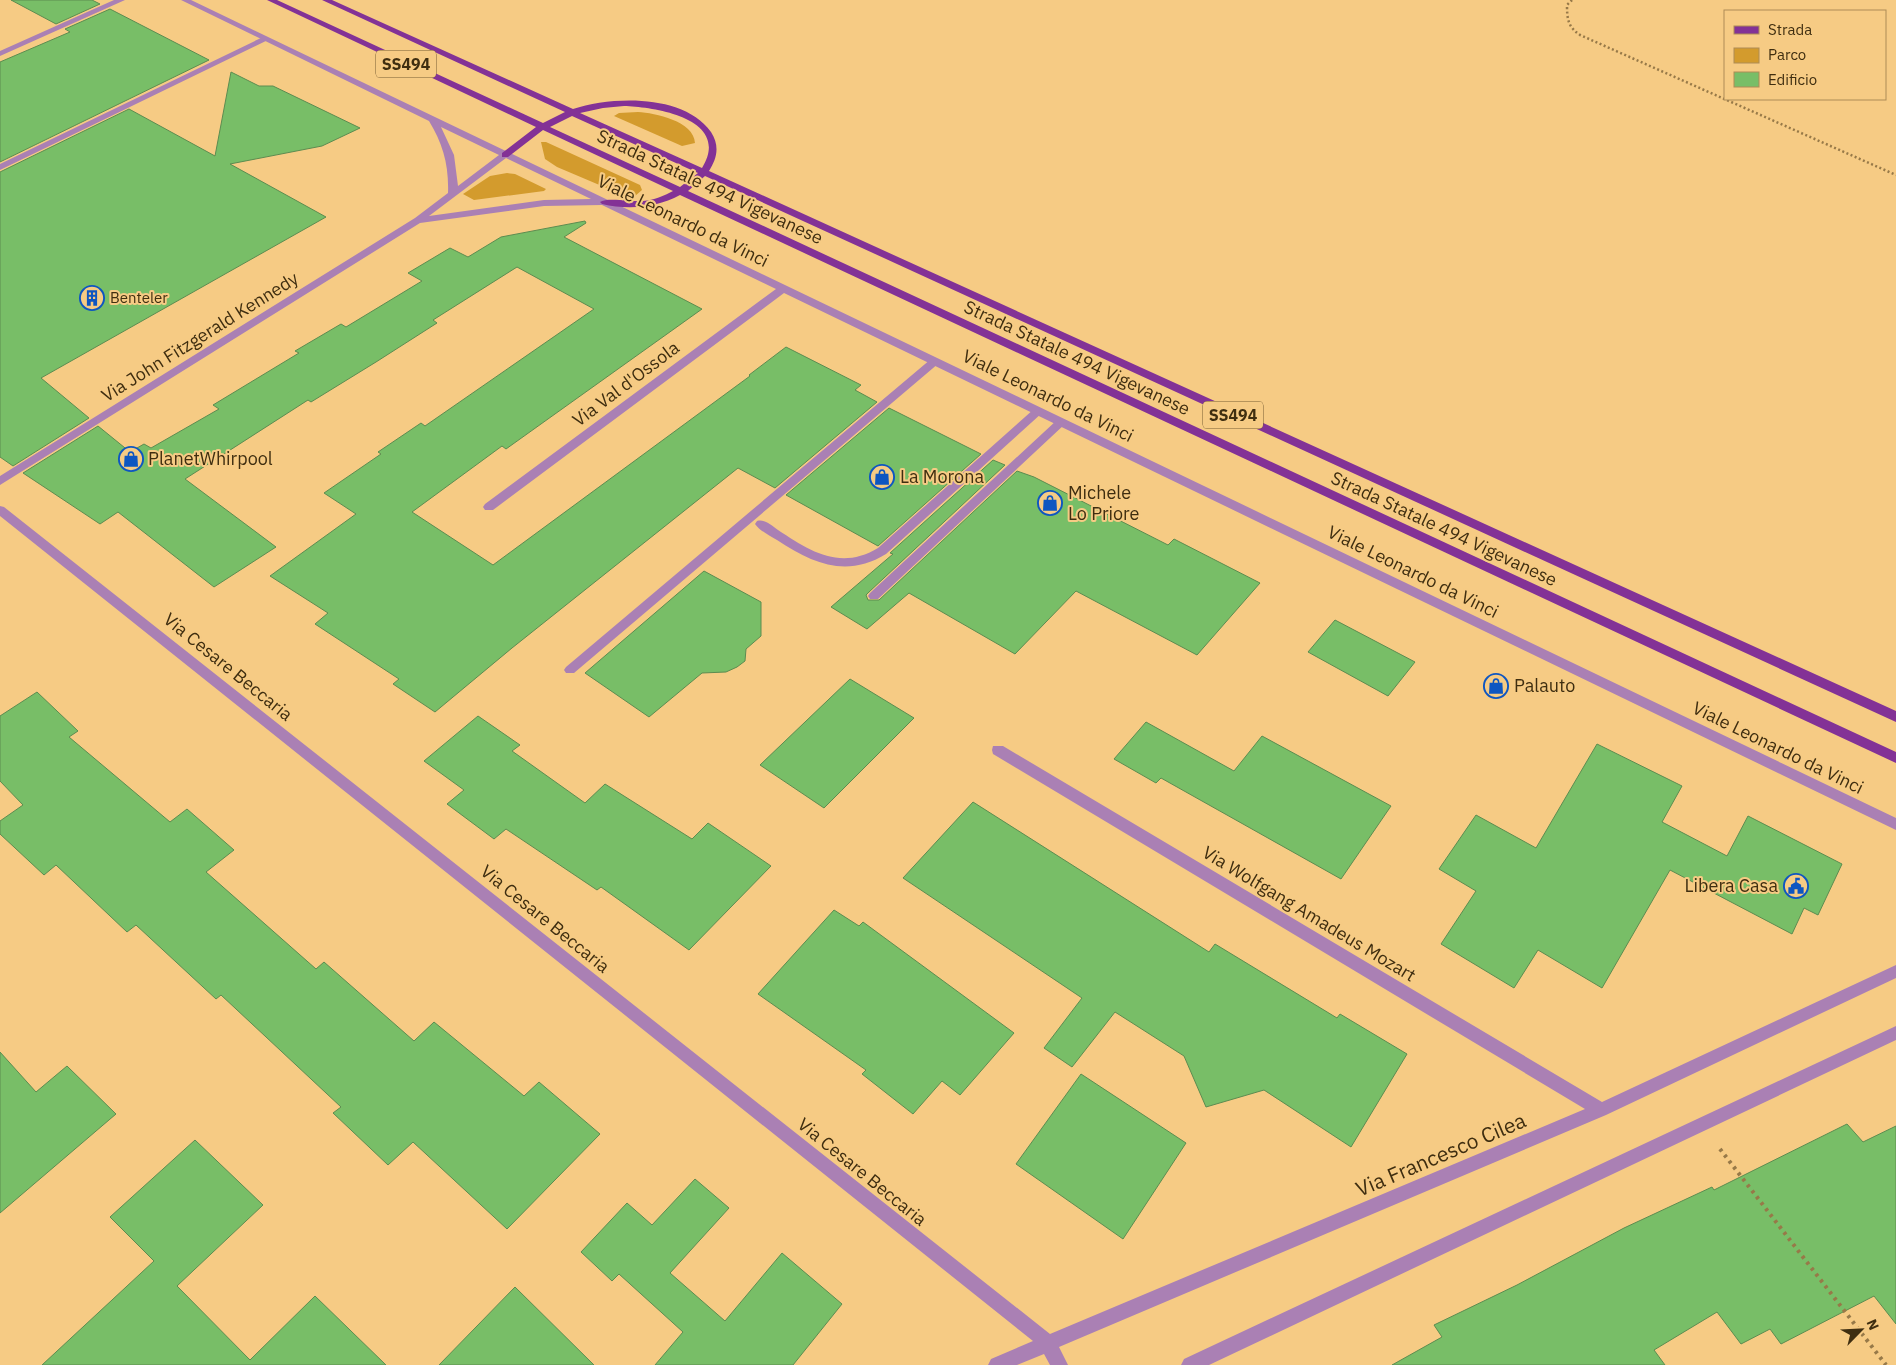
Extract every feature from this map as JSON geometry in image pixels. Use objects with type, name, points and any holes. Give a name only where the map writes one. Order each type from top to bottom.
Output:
[{"type":"main road","name":"Strada Statale 494 Vigevanese","points":[[271,0],[1896,758]]},
{"type":"main road","name":"Strada Statale 494 Vigevanese","points":[[326,0],[1896,717]]},
{"type":"main road","points":[[505,155],[541,127],[570,113],[601,106],[633,104],[663,107],[688,116],[705,130],[713,147],[710,165],[704,174],[680,192],[652,203],[632,205],[606,202]]},
{"type":"street","points":[[0,54],[121,0]]},
{"type":"street","name":"Viale Leonardo da Vinci","points":[[185,0],[1896,824]]},
{"type":"street","points":[[0,167],[266,39]]},
{"type":"street","points":[[432,119],[452,156],[454,175],[452,194]]},
{"type":"street","name":"Via John Fitzgerald Kennedy","points":[[0,481],[418,220],[505,155]]},
{"type":"street","name":"Via John Fitzgerald Kennedy","points":[[418,220],[544,203],[606,202]]},
{"type":"street","name":"Via Val d'Ossola","points":[[489,507],[784,288]]},
{"type":"street","points":[[570,670],[935,361]]},
{"type":"street","points":[[760,524],[810,555],[841,563],[864,561],[882,551],[1038,411]]},
{"type":"street","points":[[874,596],[1061,422]]},
{"type":"street","name":"Via Cesare Beccaria","points":[[0,510],[1048,1343],[1059,1365]]},
{"type":"street","name":"Via Wolfgang Amadeus Mozart","points":[[998,750],[1601,1110]]},
{"type":"street","name":"Via Francesco Cilea","points":[[997,1365],[1601,1110],[1896,971]]},
{"type":"street","points":[[1190,1365],[1896,1033]]},
{"type":"path","points":[[1572,0],[1567,4],[1566,18],[1568,26],[1580,35],[1724,99]]},
{"type":"path","points":[[1727,100],[1896,175]]},
{"type":"path","points":[[1701,1124],[1886,1365]]},
{"type":"green space","points":[[638,112],[663,116],[681,124],[693,135],[695,143],[682,146],[614,116],[619,113]]},
{"type":"green space","points":[[541,142],[546,142],[640,185],[642,190],[635,196],[623,195],[557,167],[545,159]]},
{"type":"green space","points":[[507,173],[515,174],[546,189],[544,191],[474,200],[463,194],[490,176]]},
{"type":"building","points":[[11,0],[92,0],[100,4],[56,24]]},
{"type":"building","points":[[110,9],[209,60],[0,162],[0,62],[70,32],[65,29]]},
{"type":"building","name":"Benteler","points":[[231,72],[259,86],[273,86],[360,128],[322,146],[230,164],[326,217],[41,378],[89,418],[13,466],[0,457],[0,172],[129,109],[215,156]]},
{"type":"building","points":[[585,221],[586,223],[564,237],[702,309],[506,449],[502,446],[412,512],[493,565],[750,376],[786,347],[861,385],[855,390],[877,402],[775,488],[738,468],[512,648],[435,712],[393,684],[399,679],[315,624],[328,613],[270,576],[356,514],[324,493],[381,454],[378,452],[421,423],[425,426],[594,309],[517,267],[433,320],[437,323],[376,362],[311,402],[308,400],[185,479],[276,547],[214,587],[118,512],[100,524],[23,473],[98,426],[130,452],[144,444],[151,448],[219,409],[213,405],[299,353],[295,351],[341,324],[346,327],[422,281],[408,273],[450,248],[468,257],[501,237]]},
{"type":"building","name":"La Morona","points":[[889,408],[981,454],[878,546],[786,495]]},
{"type":"building","points":[[993,460],[1005,465],[869,592],[866,595],[868,600],[879,600],[1017,471],[1034,477],[1168,545],[1174,539],[1260,583],[1197,655],[1076,591],[1015,654],[909,593],[867,629],[831,607],[893,554],[890,553]]},
{"type":"building","points":[[704,571],[761,602],[761,636],[746,649],[745,661],[726,672],[702,673],[649,717],[585,673]]},
{"type":"building","points":[[1335,620],[1415,662],[1388,696],[1308,652]]},
{"type":"building","points":[[850,679],[914,718],[824,808],[760,765]]},
{"type":"building","points":[[37,692],[78,731],[69,737],[170,822],[187,809],[234,850],[206,872],[316,969],[324,962],[414,1041],[434,1022],[524,1096],[539,1082],[600,1134],[507,1229],[413,1142],[388,1165],[333,1113],[341,1107],[221,995],[216,999],[136,925],[127,932],[56,865],[44,875],[0,834],[0,821],[23,805],[0,781],[0,716]]},
{"type":"building","points":[[478,716],[520,745],[512,751],[585,803],[605,784],[692,839],[708,823],[771,866],[689,950],[601,887],[597,890],[506,829],[494,839],[447,804],[464,790],[424,761]]},
{"type":"building","points":[[1146,722],[1234,771],[1262,736],[1391,806],[1341,879],[1161,778],[1156,783],[1114,759]]},
{"type":"building","points":[[1597,744],[1682,786],[1662,822],[1727,856],[1748,816],[1842,864],[1818,915],[1804,908],[1792,934],[1670,870],[1602,988],[1538,950],[1514,988],[1441,944],[1476,891],[1439,869],[1476,815],[1536,848]]},
{"type":"building","points":[[973,802],[1209,952],[1215,944],[1337,1018],[1340,1014],[1407,1054],[1351,1147],[1264,1090],[1206,1107],[1184,1056],[1115,1012],[1072,1067],[1044,1048],[1082,998],[903,878]]},
{"type":"building","points":[[834,910],[859,926],[863,922],[1014,1033],[960,1095],[942,1081],[913,1114],[862,1074],[866,1070],[758,994]]},
{"type":"building","points":[[0,1052],[36,1092],[67,1066],[116,1114],[0,1213]]},
{"type":"building","points":[[1081,1074],[1186,1143],[1123,1239],[1016,1164]]},
{"type":"building","points":[[1847,1124],[1863,1142],[1896,1126],[1896,1324],[1874,1296],[1781,1344],[1770,1329],[1741,1344],[1717,1312],[1654,1350],[1665,1365],[1392,1365],[1442,1337],[1434,1325],[1517,1285],[1624,1228],[1712,1187],[1714,1190]]},
{"type":"building","points":[[195,1140],[263,1205],[177,1286],[250,1360],[315,1296],[386,1365],[42,1365],[154,1261],[110,1217]]},
{"type":"building","points":[[695,1179],[729,1208],[670,1273],[725,1321],[782,1253],[842,1304],[793,1365],[655,1365],[683,1332],[619,1274],[612,1281],[581,1252],[627,1203],[652,1225]]},
{"type":"building","points":[[515,1287],[594,1365],[439,1365]]},
{"type":"place","name":"Benteler","points":[[92,298]]},
{"type":"place","name":"PlanetWhirpool","points":[[131,459]]},
{"type":"place","name":"La Morona","points":[[882,477]]},
{"type":"place","name":"Michele Lo Priore","points":[[1050,503]]},
{"type":"place","name":"Palauto","points":[[1496,686]]},
{"type":"place","name":"Libera Casa","points":[[1796,886]]}]
